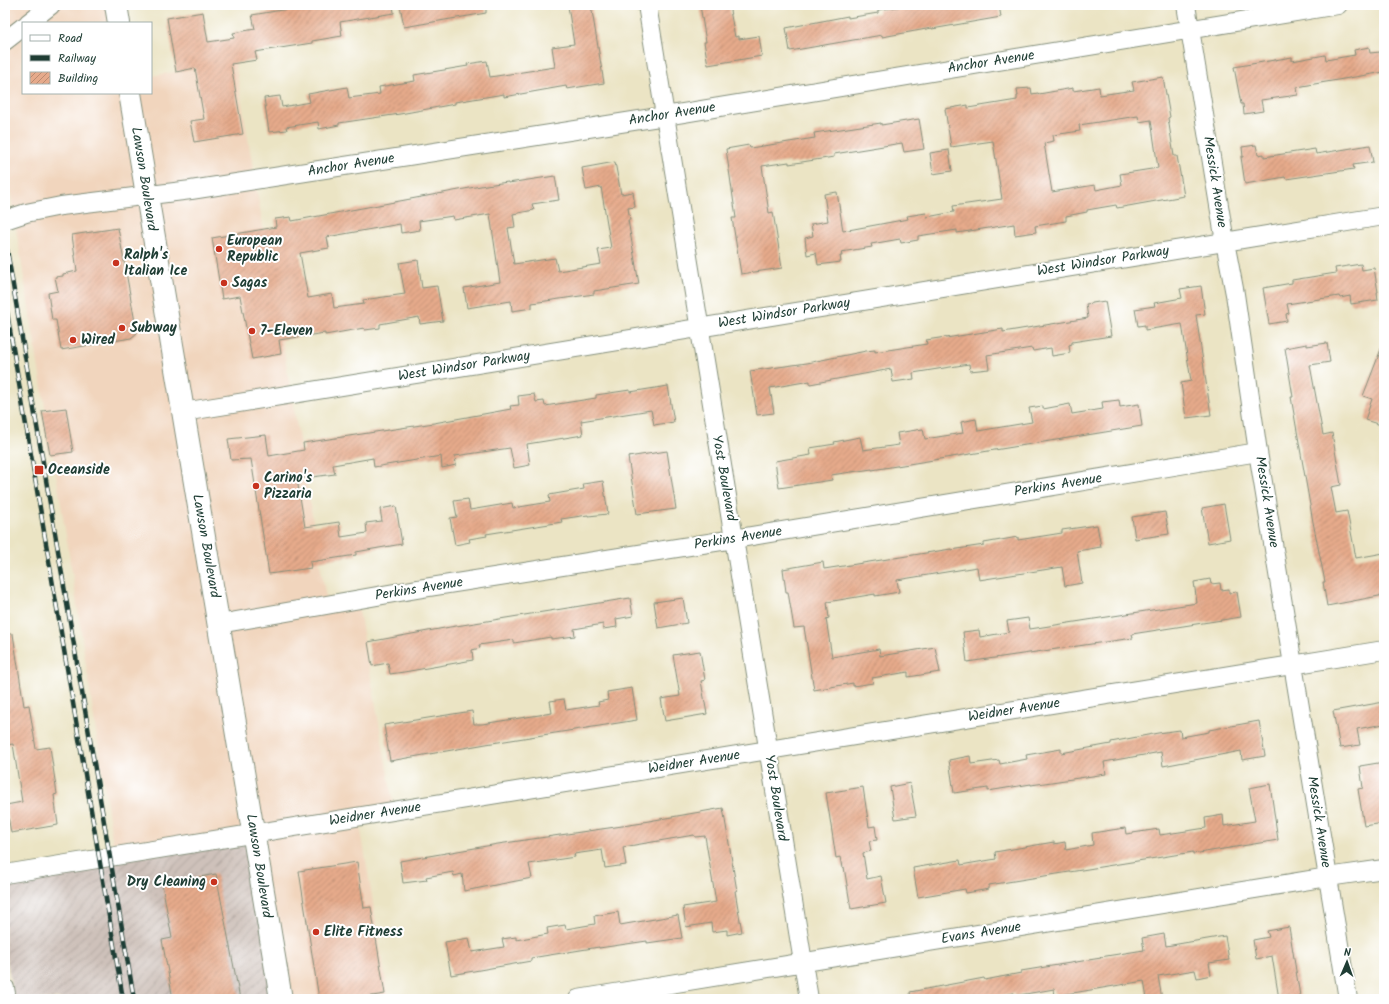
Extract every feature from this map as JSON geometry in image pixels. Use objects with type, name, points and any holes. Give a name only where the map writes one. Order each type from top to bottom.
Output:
[{"type":"main road","points":[[116,5],[119,22]]},
{"type":"main road","name":"Lawson Boulevard","points":[[130,94],[281,999]]},
{"type":"street","points":[[29,22],[51,5]]},
{"type":"street","name":"Yost Boulevard","points":[[647,5],[809,999]]},
{"type":"street","name":"Messick Avenue","points":[[1186,5],[1235,294],[1258,452],[1348,999]]},
{"type":"street","name":"Anchor Avenue","points":[[5,220],[26,213],[61,206],[191,190],[665,116],[1338,5]]},
{"type":"street","points":[[5,41],[22,28]]},
{"type":"street","name":"West Windsor Parkway","points":[[183,412],[1384,216]]},
{"type":"street","name":"Perkins Avenue","points":[[219,624],[417,589],[734,539],[1258,452]]},
{"type":"street","name":"Weidner Avenue","points":[[5,874],[1384,650]]},
{"type":"street","name":"Evans Avenue","points":[[578,999],[1384,868]]},
{"type":"street","points":[[5,988],[7,999]]},
{"type":"shaded area","points":[[5,5],[120,5],[123,22],[22,22],[22,94],[152,94],[152,76],[235,62],[326,598],[356,594],[396,819],[360,825],[389,999],[281,999],[115,858],[73,578],[5,161]]},
{"type":"shaded area","points":[[253,839],[281,999],[14,999],[5,950],[5,877]]},
{"type":"building","points":[[333,5],[393,5],[394,13],[340,22],[342,36],[312,41],[312,43],[255,52],[257,60],[231,64],[243,134],[194,142],[190,121],[204,119],[195,68],[176,72],[167,18],[203,12],[208,42],[234,38],[233,33],[255,29],[252,15],[306,6],[307,9]]},
{"type":"building","points":[[400,5],[486,5],[486,13],[404,27]]},
{"type":"building","points":[[591,5],[604,83],[567,89],[566,86],[504,97],[504,94],[455,102],[455,104],[400,114],[339,123],[339,125],[319,129],[318,122],[286,127],[287,130],[269,132],[264,98],[280,96],[282,107],[310,102],[308,94],[347,87],[349,98],[380,94],[379,87],[415,81],[414,75],[468,66],[467,64],[487,61],[490,77],[555,67],[552,47],[574,44],[568,6]]},
{"type":"building","points":[[700,5],[729,5],[735,37],[739,36],[739,39],[759,36],[762,56],[708,65]]},
{"type":"building","points":[[909,5],[999,5],[1001,17],[790,51],[786,28],[848,16],[848,18],[878,13],[878,10]]},
{"type":"building","points":[[1369,47],[1370,53],[1380,52],[1382,59],[1384,58],[1384,72],[1297,87],[1298,95],[1261,100],[1263,111],[1244,114],[1234,67],[1292,57],[1292,61],[1325,55],[1326,60],[1355,55],[1354,50]]},
{"type":"building","points":[[1163,77],[1170,117],[1168,118],[1174,156],[1177,156],[1184,196],[1117,208],[1116,205],[1087,210],[1087,212],[1066,216],[1066,221],[1035,226],[1036,232],[1015,235],[1014,224],[957,233],[957,230],[918,236],[918,240],[901,243],[900,239],[871,244],[872,247],[841,252],[841,262],[818,265],[816,253],[807,255],[805,238],[813,236],[811,224],[828,221],[824,194],[837,192],[843,231],[908,219],[907,216],[926,213],[927,217],[954,212],[953,206],[1002,199],[993,141],[951,147],[945,109],[968,105],[968,108],[1017,100],[1017,89],[1031,88],[1032,94],[1039,94],[1073,88],[1073,91],[1099,87],[1100,95],[1134,90],[1132,82]],"holes":[[[1138,116],[1139,122],[1151,120],[1158,168],[1120,174],[1122,185],[1096,190],[1095,185],[1052,192],[1044,143],[1054,141],[1053,135],[1080,131],[1079,125]]]},
{"type":"building","points":[[919,119],[924,149],[904,152],[902,143],[834,154],[834,157],[789,164],[789,162],[762,166],[769,213],[773,212],[782,268],[741,274],[732,218],[736,218],[726,149],[749,145],[750,148],[815,138],[814,133]]},
{"type":"building","points":[[1256,145],[1258,155],[1264,154],[1264,157],[1315,149],[1316,154],[1370,145],[1373,162],[1353,165],[1354,169],[1286,179],[1285,177],[1245,184],[1241,157],[1243,157],[1242,147]]},
{"type":"building","points":[[949,150],[952,171],[933,174],[930,153]]},
{"type":"building","points":[[615,162],[621,194],[633,192],[635,207],[628,208],[630,220],[628,220],[639,284],[594,291],[594,294],[532,303],[532,308],[512,311],[511,301],[467,308],[464,288],[500,282],[490,214],[454,220],[453,216],[419,221],[420,230],[401,233],[400,224],[327,237],[329,248],[300,253],[308,298],[332,294],[334,308],[364,304],[363,300],[405,294],[399,263],[418,260],[422,288],[437,286],[443,321],[420,324],[419,317],[380,324],[380,328],[365,330],[364,328],[325,335],[325,333],[279,340],[281,354],[252,359],[240,296],[222,299],[212,238],[276,227],[275,219],[291,217],[292,221],[486,185],[555,176],[559,200],[532,204],[534,210],[513,214],[515,227],[508,228],[514,264],[555,258],[558,271],[601,264],[598,250],[611,248],[601,187],[586,190],[582,168]]},
{"type":"building","points":[[118,228],[137,333],[131,338],[61,350],[56,320],[52,320],[48,293],[58,291],[55,277],[77,271],[72,235]]},
{"type":"building","points":[[1361,264],[1362,270],[1374,268],[1378,300],[1351,304],[1350,296],[1340,298],[1339,296],[1287,304],[1289,313],[1286,314],[1287,321],[1269,324],[1263,288],[1292,283],[1292,280],[1336,273],[1335,268]]},
{"type":"building","points":[[1201,286],[1205,314],[1196,315],[1211,415],[1186,418],[1181,383],[1191,381],[1182,324],[1145,330],[1145,325],[1138,326],[1135,309],[1155,306],[1154,303],[1182,298],[1180,289]]},
{"type":"building","points":[[1105,301],[1111,336],[1072,342],[1072,344],[1069,345],[1070,353],[1052,356],[1051,348],[1033,351],[1032,348],[987,355],[989,369],[970,371],[969,364],[913,373],[914,379],[893,382],[891,369],[810,384],[810,381],[770,388],[774,413],[757,415],[750,371],[807,363],[866,351],[875,350],[875,352],[927,344],[926,340],[1003,329],[1003,332],[1088,318],[1086,304]]},
{"type":"building","points":[[1327,343],[1330,362],[1310,365],[1323,435],[1332,433],[1341,485],[1331,487],[1336,513],[1347,511],[1356,558],[1384,553],[1384,595],[1327,606],[1323,582],[1325,582],[1291,397],[1293,397],[1285,348],[1307,344],[1307,346]]},
{"type":"building","points":[[1383,344],[1384,426],[1365,420],[1372,399],[1363,396]]},
{"type":"building","points":[[668,386],[674,422],[654,425],[651,410],[581,421],[583,435],[527,444],[530,465],[514,468],[510,448],[455,456],[456,465],[442,468],[441,456],[374,467],[373,458],[333,465],[335,474],[297,479],[305,527],[339,522],[341,537],[367,533],[366,523],[382,521],[380,509],[396,506],[402,544],[356,552],[356,555],[310,562],[311,568],[269,574],[251,459],[231,460],[228,439],[266,435],[269,456],[304,450],[303,443],[434,423],[511,409],[510,406],[519,405],[518,396],[534,394],[536,402],[544,401],[545,406],[596,398],[596,395],[630,390],[630,392]]},
{"type":"building","points":[[1119,400],[1120,407],[1139,404],[1142,426],[872,470],[831,475],[832,480],[779,488],[775,461],[811,455],[810,448],[835,444],[834,442],[860,437],[863,450],[899,445],[897,433],[923,429],[925,439],[963,433],[961,422],[976,419],[978,431],[1032,422],[1029,408],[1043,406],[1043,409],[1070,404],[1072,414],[1103,409],[1102,402]]},
{"type":"building","points":[[66,408],[73,452],[50,455],[42,411]]},
{"type":"building","points":[[667,451],[676,509],[637,514],[628,457]]},
{"type":"building","points":[[603,481],[608,514],[561,519],[562,522],[486,534],[487,536],[469,539],[470,542],[455,545],[450,518],[457,517],[454,501],[468,499],[470,510],[512,503],[513,508],[550,502],[549,495],[584,489],[583,484]]},
{"type":"building","points":[[1224,504],[1230,539],[1208,543],[1202,508]]},
{"type":"building","points":[[1165,512],[1169,534],[1135,539],[1132,517]]},
{"type":"building","points":[[1097,525],[1101,547],[1077,551],[1082,583],[1065,586],[1062,567],[979,580],[977,567],[897,580],[899,592],[875,596],[875,594],[827,602],[829,618],[826,619],[832,657],[879,649],[880,656],[935,647],[940,672],[908,677],[908,672],[872,678],[873,683],[853,686],[853,683],[814,690],[804,627],[794,628],[788,592],[786,592],[783,569],[823,562],[824,569],[984,545],[984,543],[1018,537],[1018,540],[1062,533],[1062,530]]},
{"type":"building","points":[[1210,579],[1211,584],[1220,583],[1221,590],[1229,589],[1229,593],[1237,592],[1241,617],[1132,634],[1133,638],[967,662],[963,632],[979,630],[980,637],[1009,632],[1007,621],[1028,618],[1030,629],[1197,603],[1194,582]]},
{"type":"building","points":[[630,598],[633,616],[616,619],[617,627],[603,629],[603,624],[574,629],[575,636],[551,639],[551,637],[514,643],[514,640],[479,645],[480,648],[472,650],[473,660],[404,672],[390,674],[388,663],[372,666],[368,642],[450,627]]},
{"type":"building","points":[[683,598],[687,623],[658,628],[654,602]]},
{"type":"building","points":[[5,634],[13,634],[24,706],[29,705],[36,749],[50,747],[57,794],[54,795],[58,825],[11,833],[6,805],[22,802],[13,744],[7,745],[5,730]]},
{"type":"building","points":[[700,651],[705,680],[701,681],[707,714],[665,721],[661,699],[680,696],[673,655]]},
{"type":"building","points":[[632,688],[637,720],[390,761],[384,725],[472,711],[474,724],[482,724],[552,713],[550,701],[564,699],[566,710],[599,705],[598,702],[608,700],[607,692]]},
{"type":"building","points":[[1384,702],[1384,724],[1357,729],[1360,745],[1340,748],[1333,711]]},
{"type":"building","points":[[1259,721],[1265,756],[1242,760],[1241,751],[1163,766],[1161,752],[1104,762],[1106,774],[988,791],[988,788],[954,793],[949,760],[970,756],[971,764],[999,760],[1000,764],[1027,759],[1026,755],[1061,749],[1061,753],[1111,744],[1111,742],[1180,730],[1181,737],[1209,732],[1209,730]]},
{"type":"building","points":[[1384,762],[1384,823],[1364,826],[1358,789],[1363,788],[1360,766]]},
{"type":"building","points":[[910,783],[916,816],[895,819],[890,787]]},
{"type":"building","points":[[1270,784],[1278,840],[1193,854],[1193,852],[989,885],[989,889],[966,893],[965,889],[918,897],[913,868],[960,860],[961,865],[996,859],[995,852],[1054,842],[1054,844],[1065,842],[1066,850],[1093,845],[1092,833],[1125,828],[1126,834],[1159,829],[1160,835],[1206,828],[1205,818],[1223,815],[1224,826],[1255,821],[1249,788]]},
{"type":"building","points":[[863,787],[869,827],[875,826],[877,840],[869,841],[871,851],[863,853],[867,879],[881,876],[886,903],[851,909],[844,867],[842,868],[840,857],[836,858],[826,793]]},
{"type":"building","points":[[723,808],[737,891],[735,891],[742,932],[727,935],[727,930],[712,932],[711,923],[686,927],[683,907],[716,902],[705,836],[695,837],[694,835],[623,847],[626,865],[605,868],[602,850],[574,854],[575,857],[529,864],[532,878],[464,891],[462,874],[454,876],[453,872],[426,877],[427,880],[403,883],[400,861],[498,844],[643,823]]},
{"type":"building","points":[[357,862],[364,908],[371,907],[385,994],[354,999],[319,999],[299,871]]},
{"type":"building","points":[[216,874],[240,999],[173,999],[162,940],[172,938],[162,884]]},
{"type":"building","points":[[618,912],[620,925],[678,915],[682,938],[599,947],[531,958],[531,961],[451,975],[445,942],[469,938],[472,952],[504,947],[502,939],[516,937],[516,940],[548,934],[547,928],[565,925],[566,929],[595,924],[594,916]]},
{"type":"building","points":[[1289,927],[1300,996],[1279,999],[1272,956],[1256,959],[1253,940],[1269,937],[1267,931]]},
{"type":"building","points":[[1164,934],[1166,946],[1225,936],[1229,960],[1209,963],[1211,975],[1197,978],[1195,970],[1158,976],[1162,999],[1147,999],[1144,981],[1055,996],[1054,989],[1014,996],[1014,993],[984,999],[911,999],[910,992],[984,978],[985,980],[1021,973],[1021,971],[1144,950],[1142,938]]},
{"type":"railway","points":[[5,238],[134,999]]},
{"type":"railway","points":[[5,301],[123,999]]},
{"type":"place","name":"European Republic","points":[[219,249]]},
{"type":"place","name":"Ralph's Italian Ice","points":[[116,263]]},
{"type":"place","name":"Sagas","points":[[224,283]]},
{"type":"place","name":"Subway","points":[[122,328]]},
{"type":"place","name":"7-Eleven","points":[[252,331]]},
{"type":"place","name":"Wired","points":[[73,340]]},
{"type":"place","name":"Oceanside","points":[[39,470]]},
{"type":"place","name":"Carino's Pizzaria","points":[[256,486]]},
{"type":"place","name":"Dry Cleaning","points":[[214,882]]},
{"type":"place","name":"Elite Fitness","points":[[316,932]]}]
